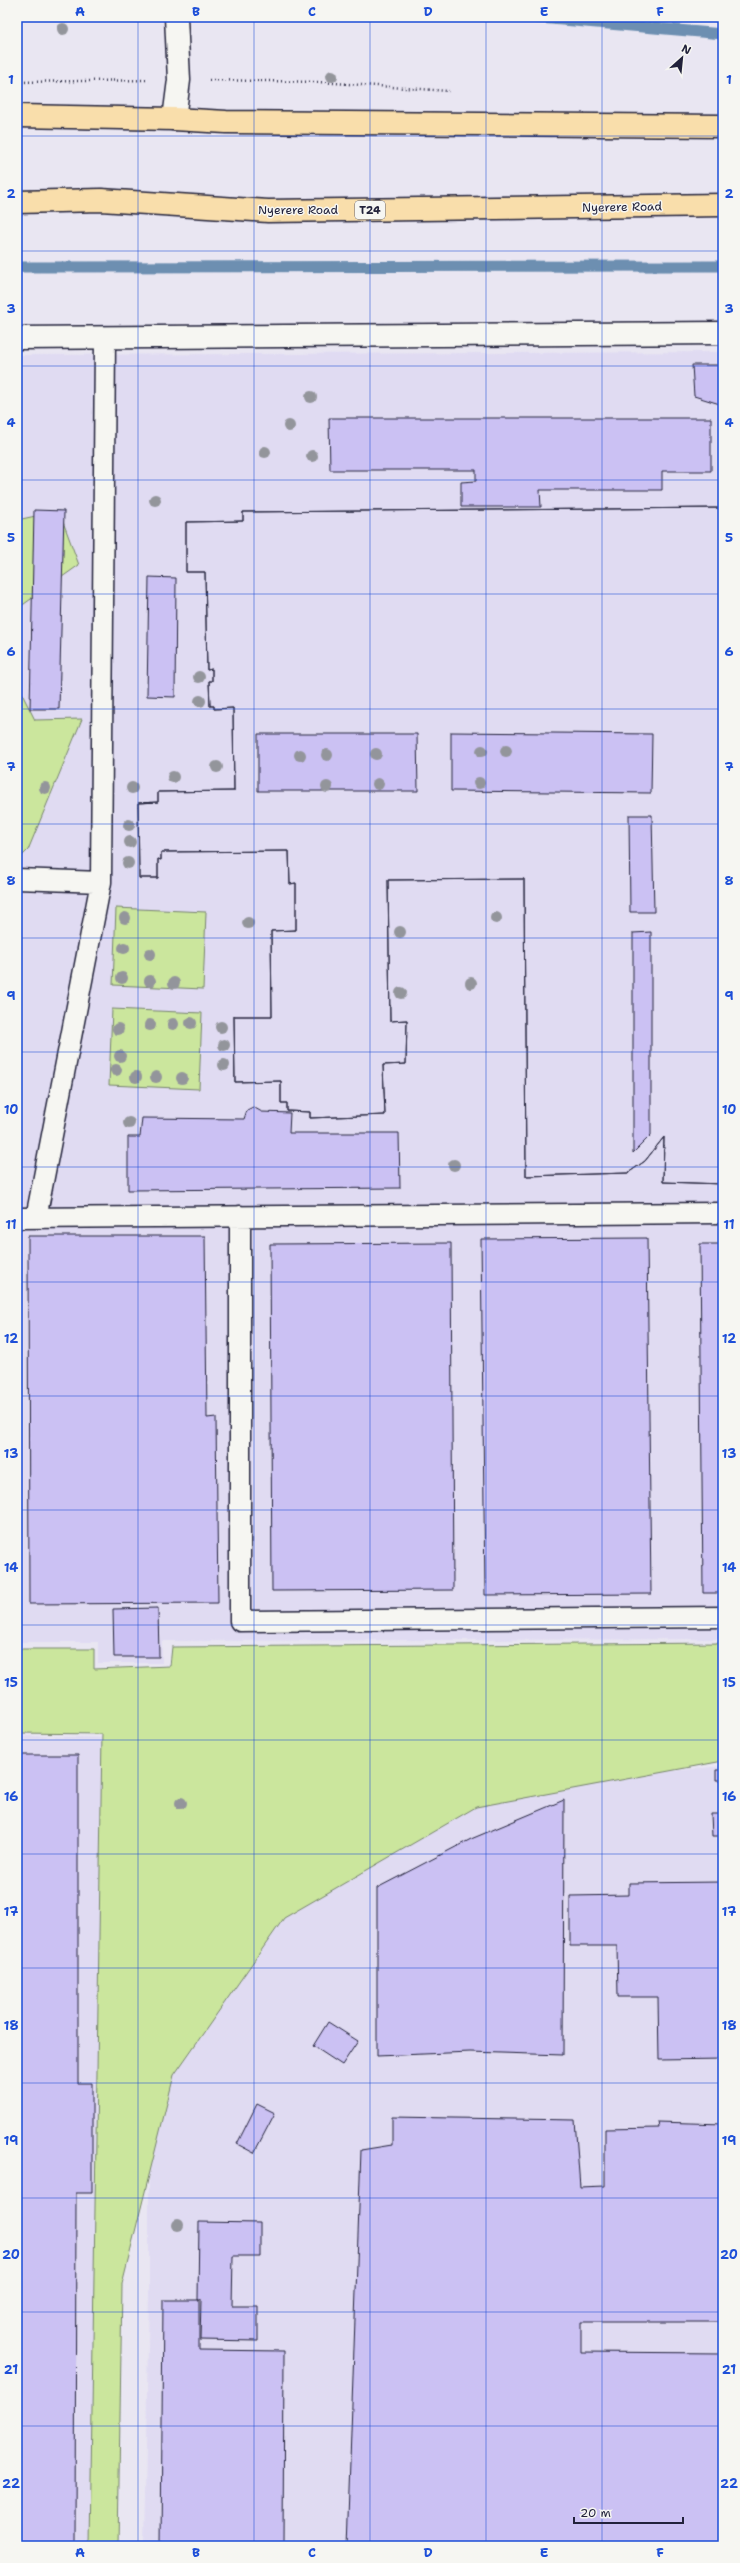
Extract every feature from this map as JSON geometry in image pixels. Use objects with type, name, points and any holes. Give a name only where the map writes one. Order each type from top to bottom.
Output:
[{"type":"highway","points":[[17,116],[174,119],[226,122],[723,126]]},
{"type":"highway","name":"Nyerere Road","points":[[17,202],[101,200],[268,211],[723,205]]},
{"type":"street","points":[[174,119],[179,80],[176,17]]},
{"type":"street","points":[[17,338],[723,333]]},
{"type":"lane","points":[[105,338],[101,882],[27,1218],[723,1213]]},
{"type":"lane","points":[[17,879],[101,882]]},
{"type":"lane","points":[[240,1216],[240,1621],[723,1617]]},
{"type":"path","points":[[17,82],[179,80],[319,82],[455,92]]},
{"type":"shaded area","points":[[723,352],[723,1639],[162,1641],[162,1663],[98,1663],[98,1642],[17,1642],[17,355]]},
{"type":"shaded area","points":[[17,1736],[119,1738],[107,2546],[17,2546]]},
{"type":"shaded area","points":[[723,1766],[723,2546],[144,2546],[149,2293],[149,2148],[173,2057],[282,1901],[473,1790]]},
{"type":"green space","points":[[59,511],[79,565],[17,609],[17,520]]},
{"type":"green space","points":[[17,684],[35,720],[82,719],[28,850],[17,861]]},
{"type":"green space","points":[[116,908],[206,912],[203,989],[113,985]]},
{"type":"green space","points":[[112,1009],[202,1013],[199,1089],[109,1085]]},
{"type":"green space","points":[[723,1643],[723,1761],[476,1807],[284,1918],[174,2075],[122,2284],[118,2546],[90,2546],[102,1734],[17,1733],[17,1649],[94,1649],[94,1669],[170,1666],[172,1647]]},
{"type":"building","points":[[692,365],[723,365],[723,405],[694,396]]},
{"type":"building","points":[[329,418],[711,418],[711,471],[662,471],[662,490],[540,490],[541,507],[461,507],[461,482],[476,481],[476,470],[330,470]]},
{"type":"building","points":[[723,508],[723,1184],[663,1182],[664,1137],[645,1161],[628,1173],[526,1176],[524,879],[388,880],[390,1021],[407,1020],[406,1064],[383,1065],[385,1115],[310,1118],[310,1112],[287,1111],[287,1103],[281,1103],[281,1081],[235,1082],[234,1016],[272,1016],[271,931],[296,930],[296,883],[290,884],[289,851],[161,852],[161,860],[158,859],[158,878],[139,878],[138,803],[158,802],[158,792],[234,791],[233,708],[214,709],[214,706],[210,706],[209,681],[212,681],[212,669],[207,670],[205,572],[186,572],[186,522],[243,521],[243,512]],"holes":[[[451,732],[652,734],[651,793],[451,791]],[[258,734],[417,734],[418,791],[258,791]],[[629,815],[652,815],[654,912],[630,912]],[[651,932],[651,1135],[633,1153],[633,933]]]},
{"type":"building","points":[[723,508],[723,1184],[663,1182],[664,1137],[645,1161],[628,1173],[526,1176],[524,879],[388,880],[390,1021],[407,1020],[406,1064],[383,1065],[385,1115],[310,1118],[310,1112],[287,1111],[287,1103],[281,1103],[281,1081],[235,1082],[234,1016],[272,1016],[271,931],[296,930],[296,883],[290,884],[289,851],[161,852],[161,860],[158,859],[158,878],[139,878],[138,803],[158,802],[158,792],[234,791],[233,708],[214,709],[214,706],[210,706],[209,681],[212,681],[212,669],[207,670],[205,572],[186,572],[186,522],[243,521],[243,512]]},
{"type":"building","points":[[34,510],[64,511],[59,709],[30,709]]},
{"type":"building","points":[[149,577],[176,578],[175,697],[147,696]]},
{"type":"building","points":[[253,1107],[262,1112],[290,1113],[289,1133],[399,1133],[400,1188],[128,1190],[128,1137],[140,1137],[142,1118],[244,1119],[247,1110]]},
{"type":"building","points":[[28,1236],[205,1236],[207,1418],[216,1417],[218,1603],[29,1604]]},
{"type":"building","points":[[647,1238],[651,1594],[485,1595],[481,1239]]},
{"type":"building","points":[[451,1243],[453,1590],[272,1591],[270,1244]]},
{"type":"building","points":[[700,1244],[723,1244],[723,1593],[703,1593]]},
{"type":"building","points":[[158,1608],[159,1657],[114,1657],[113,1609]]},
{"type":"building","points":[[17,1755],[78,1755],[78,2083],[92,2083],[92,2193],[76,2193],[75,2546],[17,2546]]},
{"type":"building","points":[[716,1770],[723,1770],[723,1780],[716,1780]]},
{"type":"building","points":[[564,1800],[563,2055],[470,2052],[377,2056],[377,1888],[471,1839]]},
{"type":"building","points":[[711,1814],[723,1814],[723,1847],[720,1847],[720,1836],[712,1836]]},
{"type":"building","points":[[722,1882],[723,2059],[659,2060],[658,1997],[618,1997],[617,1946],[570,1946],[570,1896],[629,1895],[629,1883]]},
{"type":"building","points":[[328,2022],[358,2041],[342,2065],[313,2046]]},
{"type":"building","points":[[257,2104],[275,2113],[254,2153],[237,2144]]},
{"type":"building","points":[[392,2117],[575,2120],[580,2187],[605,2186],[605,2129],[659,2128],[658,2122],[723,2124],[723,2322],[581,2322],[581,2352],[723,2353],[723,2546],[347,2546],[361,2150],[392,2145]]},
{"type":"building","points":[[199,2222],[260,2223],[260,2256],[233,2256],[232,2306],[258,2306],[258,2341],[200,2340],[201,2300],[198,2300]]},
{"type":"building","points":[[163,2300],[199,2300],[199,2350],[284,2351],[283,2546],[161,2546]]},
{"type":"waterway","points":[[528,17],[723,34]]},
{"type":"waterway","points":[[17,267],[723,266]]}]
